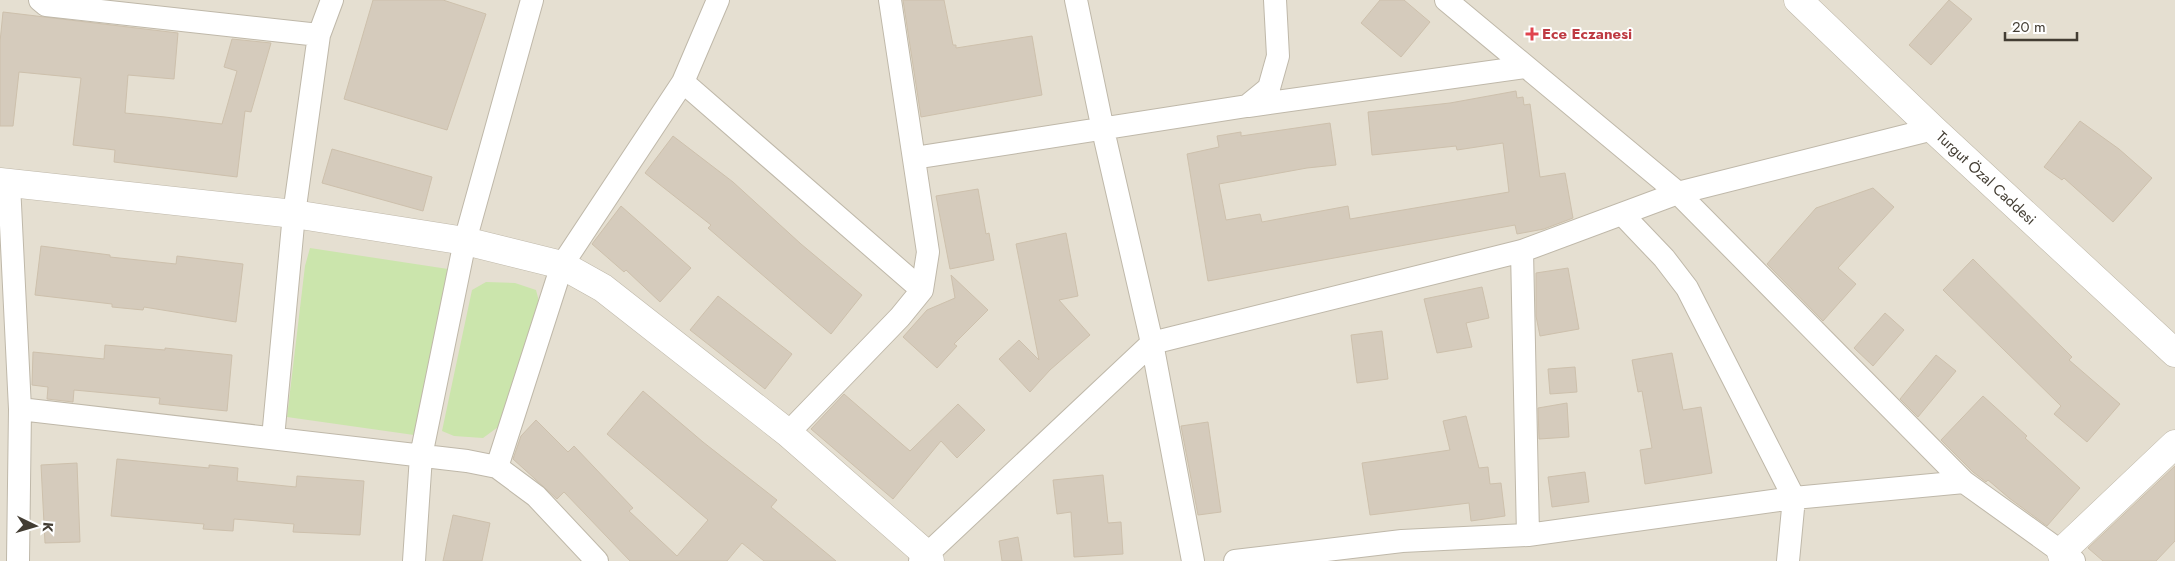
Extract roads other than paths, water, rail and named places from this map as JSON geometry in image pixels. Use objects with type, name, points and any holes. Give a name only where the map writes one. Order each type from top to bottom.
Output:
[{"type":"street","points":[[40,0],[46,5],[319,35]]},
{"type":"street","points":[[273,438],[294,214],[319,35],[332,0]]},
{"type":"street","points":[[414,561],[421,456],[466,241],[532,0]]},
{"type":"street","points":[[497,467],[562,266],[683,82],[718,0]]},
{"type":"street","points":[[788,433],[900,317],[922,290],[928,252],[890,0]]},
{"type":"street","points":[[1076,0],[1103,130],[1152,343],[1193,561]]},
{"type":"street","points":[[1247,106],[1269,88],[1278,56],[1275,0]]},
{"type":"street","points":[[1446,0],[1678,193],[1964,482],[2066,558],[2175,444]]},
{"type":"street","name":"Turgut Özal Caddesi","points":[[1798,0],[1933,129],[2175,354]]},
{"type":"street","points":[[914,158],[1247,106],[1526,67]]},
{"type":"street","points":[[683,82],[922,290]]},
{"type":"street","points":[[18,561],[20,409],[4,183],[294,214],[466,241],[562,266],[602,288],[788,433],[925,559],[1152,343],[1522,251],[1678,193],[1933,129]]},
{"type":"street","points":[[1622,214],[1664,258],[1687,288],[1794,498],[1788,561]]},
{"type":"street","points":[[1522,251],[1528,535]]},
{"type":"street","points":[[20,409],[467,460],[497,467],[536,496],[597,561]]},
{"type":"street","points":[[1235,561],[1404,551],[1794,498],[1964,482]]},
{"type":"place","name":"Ece Eczanesi","points":[[1532,34]]}]
